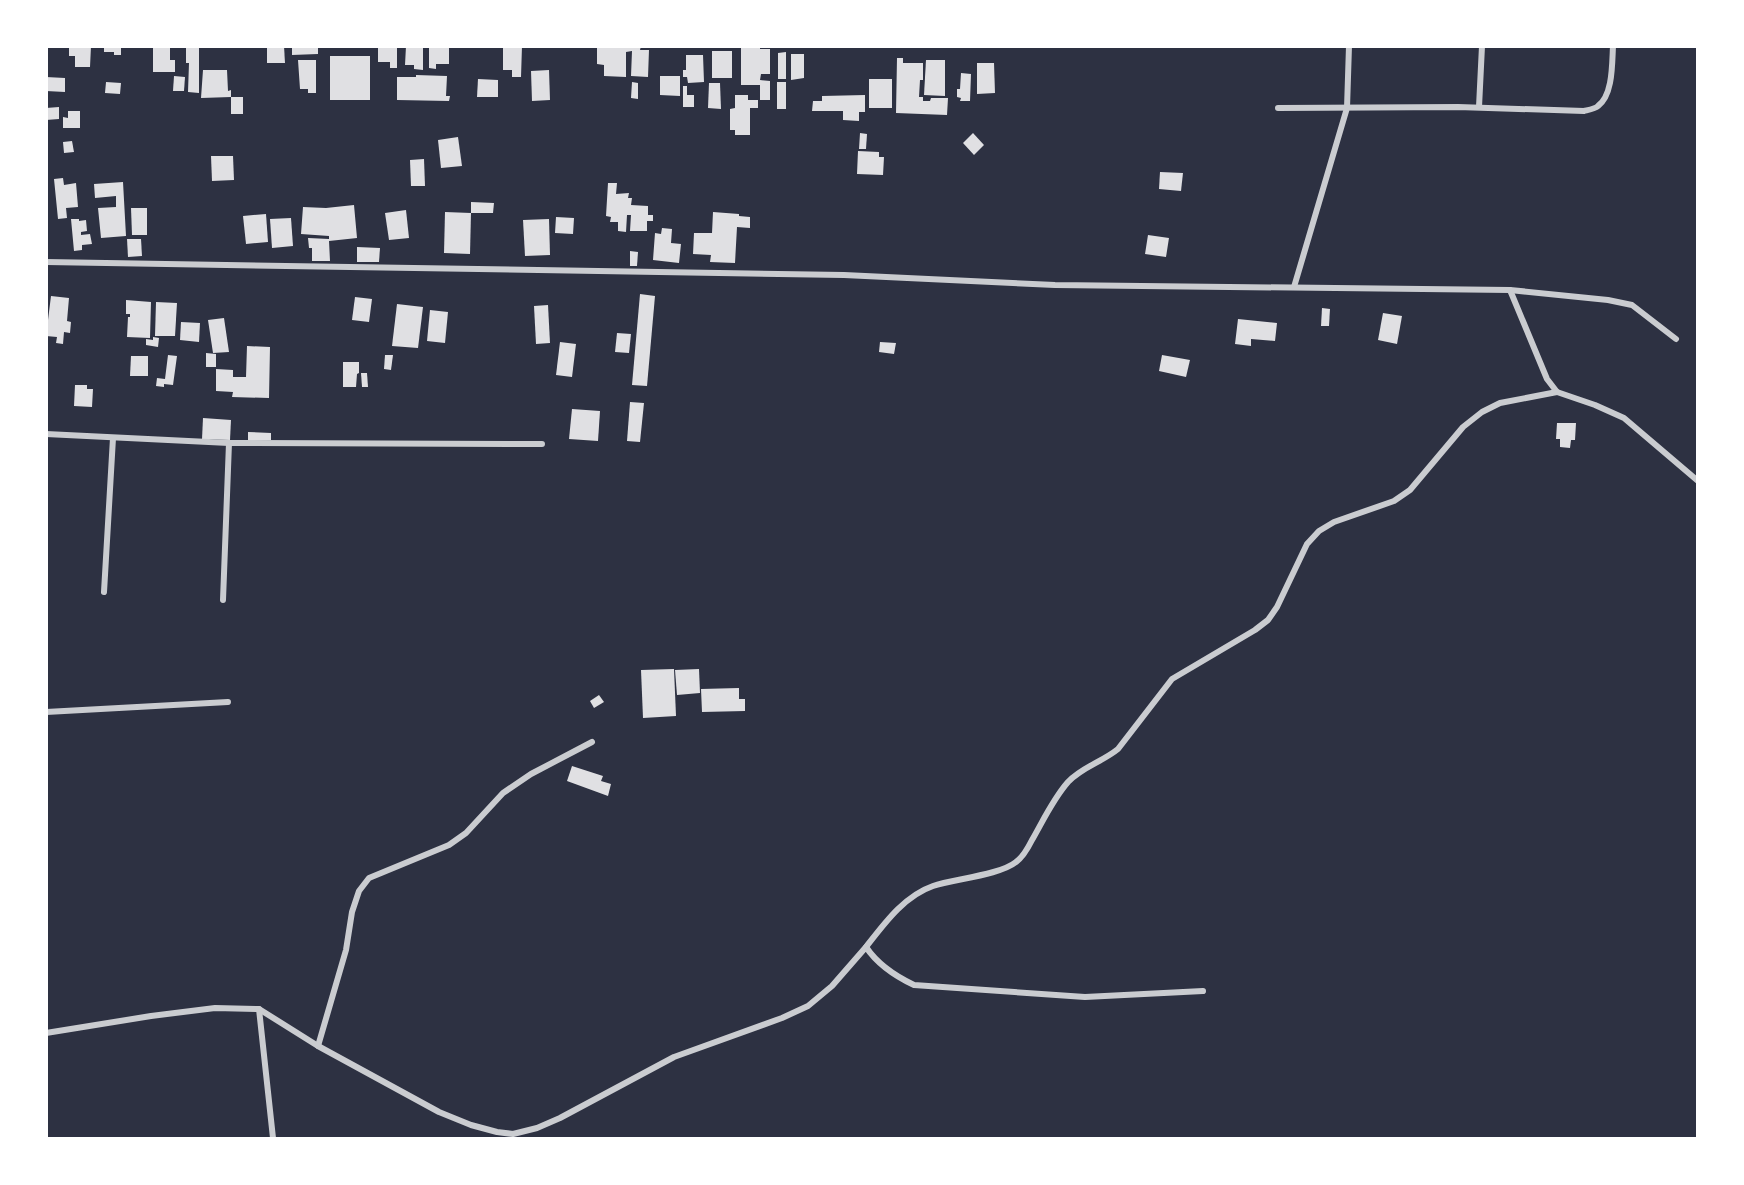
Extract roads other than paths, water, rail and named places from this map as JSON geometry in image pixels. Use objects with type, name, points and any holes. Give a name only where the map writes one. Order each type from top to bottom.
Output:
[{"type":"street","points":[[1294,287],[1347,108],[1349,46]]},
{"type":"street","points":[[1479,107],[1482,46]]},
{"type":"street","points":[[1278,108],[1479,107],[1584,111],[1597,107],[1606,96],[1612,71],[1613,46]]},
{"type":"street","points":[[46,262],[844,275],[1055,285],[1510,290],[1608,300],[1632,305],[1676,339]]},
{"type":"street","points":[[1510,290],[1547,379],[1557,392]]},
{"type":"street","points":[[46,1033],[215,1008],[259,1009],[318,1046],[439,1112],[471,1125],[497,1132],[513,1134],[537,1128],[674,1057],[782,1018],[808,1006],[832,986],[910,899],[931,887],[1006,868],[1017,862],[1068,782],[1080,771],[1118,749],[1172,679],[1268,620],[1277,608],[1307,544],[1319,531],[1334,522],[1394,501],[1410,490],[1463,427],[1482,412],[1500,403],[1557,392],[1624,418],[1698,481]]},
{"type":"street","points":[[46,434],[229,443],[542,444]]},
{"type":"street","points":[[104,592],[113,438]]},
{"type":"street","points":[[223,600],[229,443]]},
{"type":"street","points":[[46,712],[228,702]]},
{"type":"street","points":[[318,1046],[346,950],[352,912],[359,891],[369,878],[449,845],[466,832],[503,793],[531,774],[592,742]]},
{"type":"street","points":[[866,947],[877,962],[896,977],[914,986],[1085,997],[1203,991]]},
{"type":"street","points":[[259,1009],[273,1138]]}]
